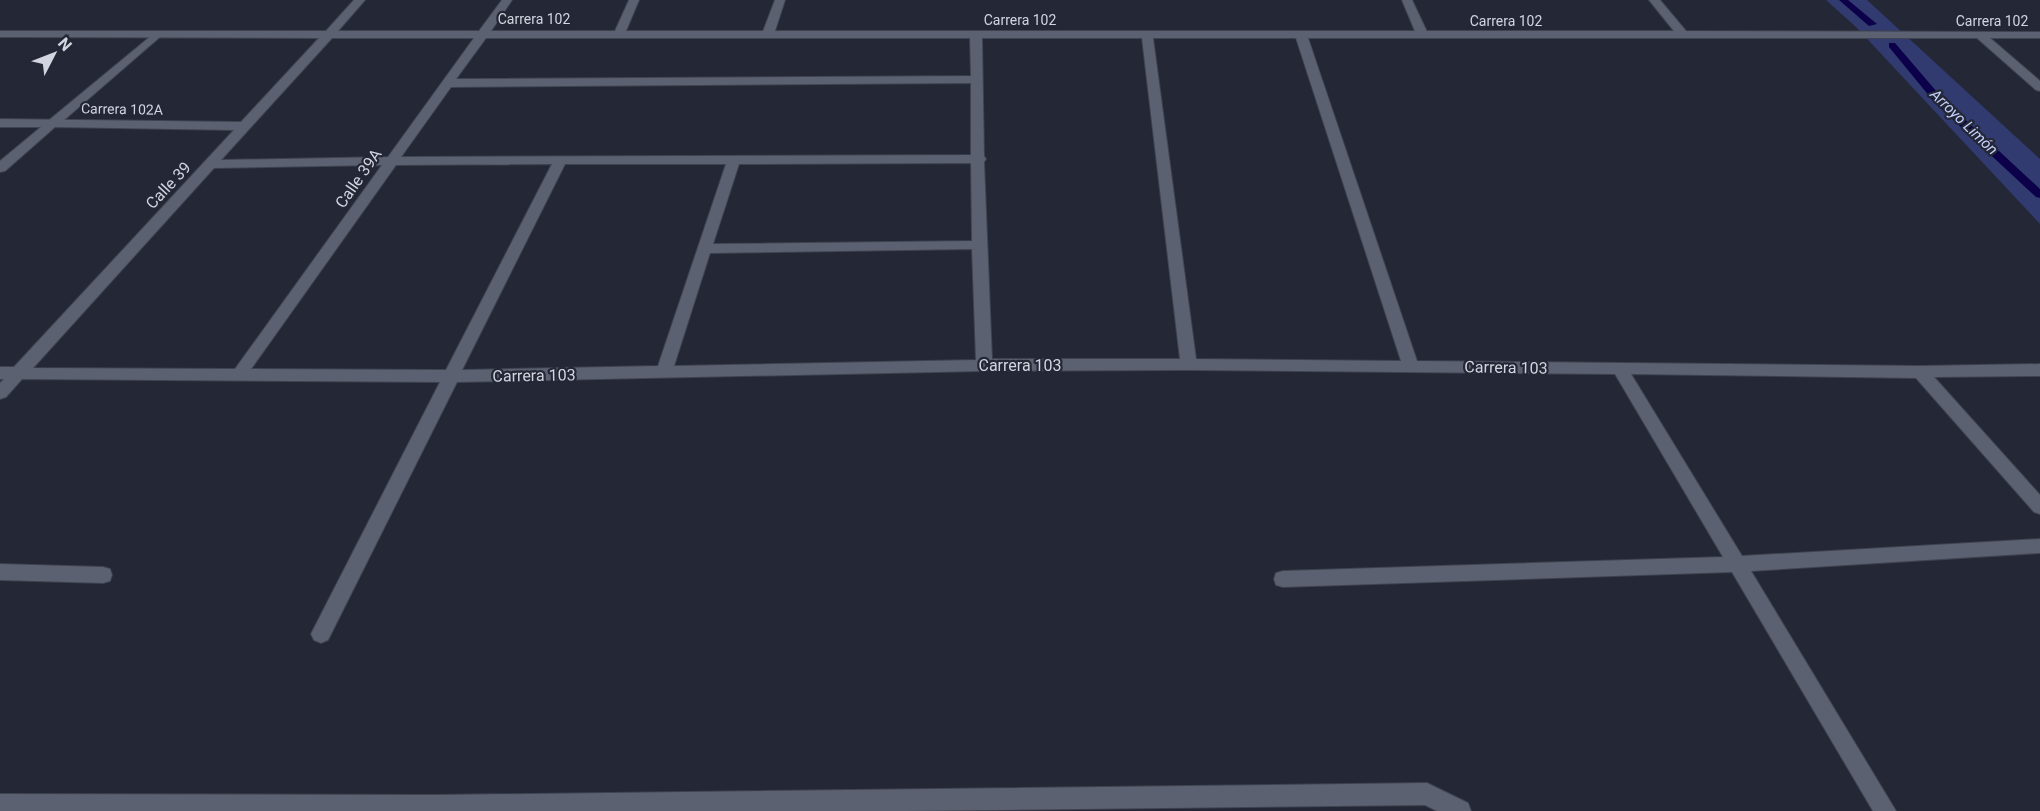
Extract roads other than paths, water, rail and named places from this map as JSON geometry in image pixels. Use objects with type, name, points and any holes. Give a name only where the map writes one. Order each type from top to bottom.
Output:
[{"type":"street","name":"Calle 39","points":[[0,393],[360,0]]},
{"type":"street","name":"Calle 39A","points":[[238,375],[507,0]]},
{"type":"street","points":[[620,34],[634,0]]},
{"type":"street","points":[[768,34],[780,0]]},
{"type":"street","points":[[1407,0],[1423,36]]},
{"type":"street","points":[[1654,0],[1684,36]]},
{"type":"street","name":"Carrera 102","points":[[0,34],[2040,35]]},
{"type":"street","points":[[0,168],[157,34]]},
{"type":"street","points":[[976,35],[980,159],[979,245],[984,365]]},
{"type":"street","points":[[1147,35],[1189,364]]},
{"type":"street","points":[[1301,35],[1410,365]]},
{"type":"street","points":[[1981,36],[2040,87]]},
{"type":"street","points":[[447,83],[978,78]]},
{"type":"street","name":"Carrera 102A","points":[[0,123],[244,126]]},
{"type":"street","points":[[209,164],[390,161],[980,159]]},
{"type":"street","points":[[321,634],[560,160]]},
{"type":"street","points":[[664,372],[734,160]]},
{"type":"street","points":[[703,249],[979,245]]},
{"type":"street","name":"Carrera 103","points":[[0,373],[451,376],[984,365],[1189,364],[1920,372],[2040,369]]},
{"type":"street","points":[[1620,369],[1885,811]]},
{"type":"street","points":[[1920,372],[2040,507]]},
{"type":"street","points":[[1282,579],[1735,564],[2040,546]]},
{"type":"street","points":[[0,572],[103,575]]},
{"type":"street","points":[[0,805],[435,808],[1427,794],[1460,811]]},
{"type":"waterway","name":"Arroyo Limón","points":[[1843,0],[1872,24]]},
{"type":"waterway","name":"Arroyo Limón","points":[[1892,45],[1939,101],[2040,195]]}]
